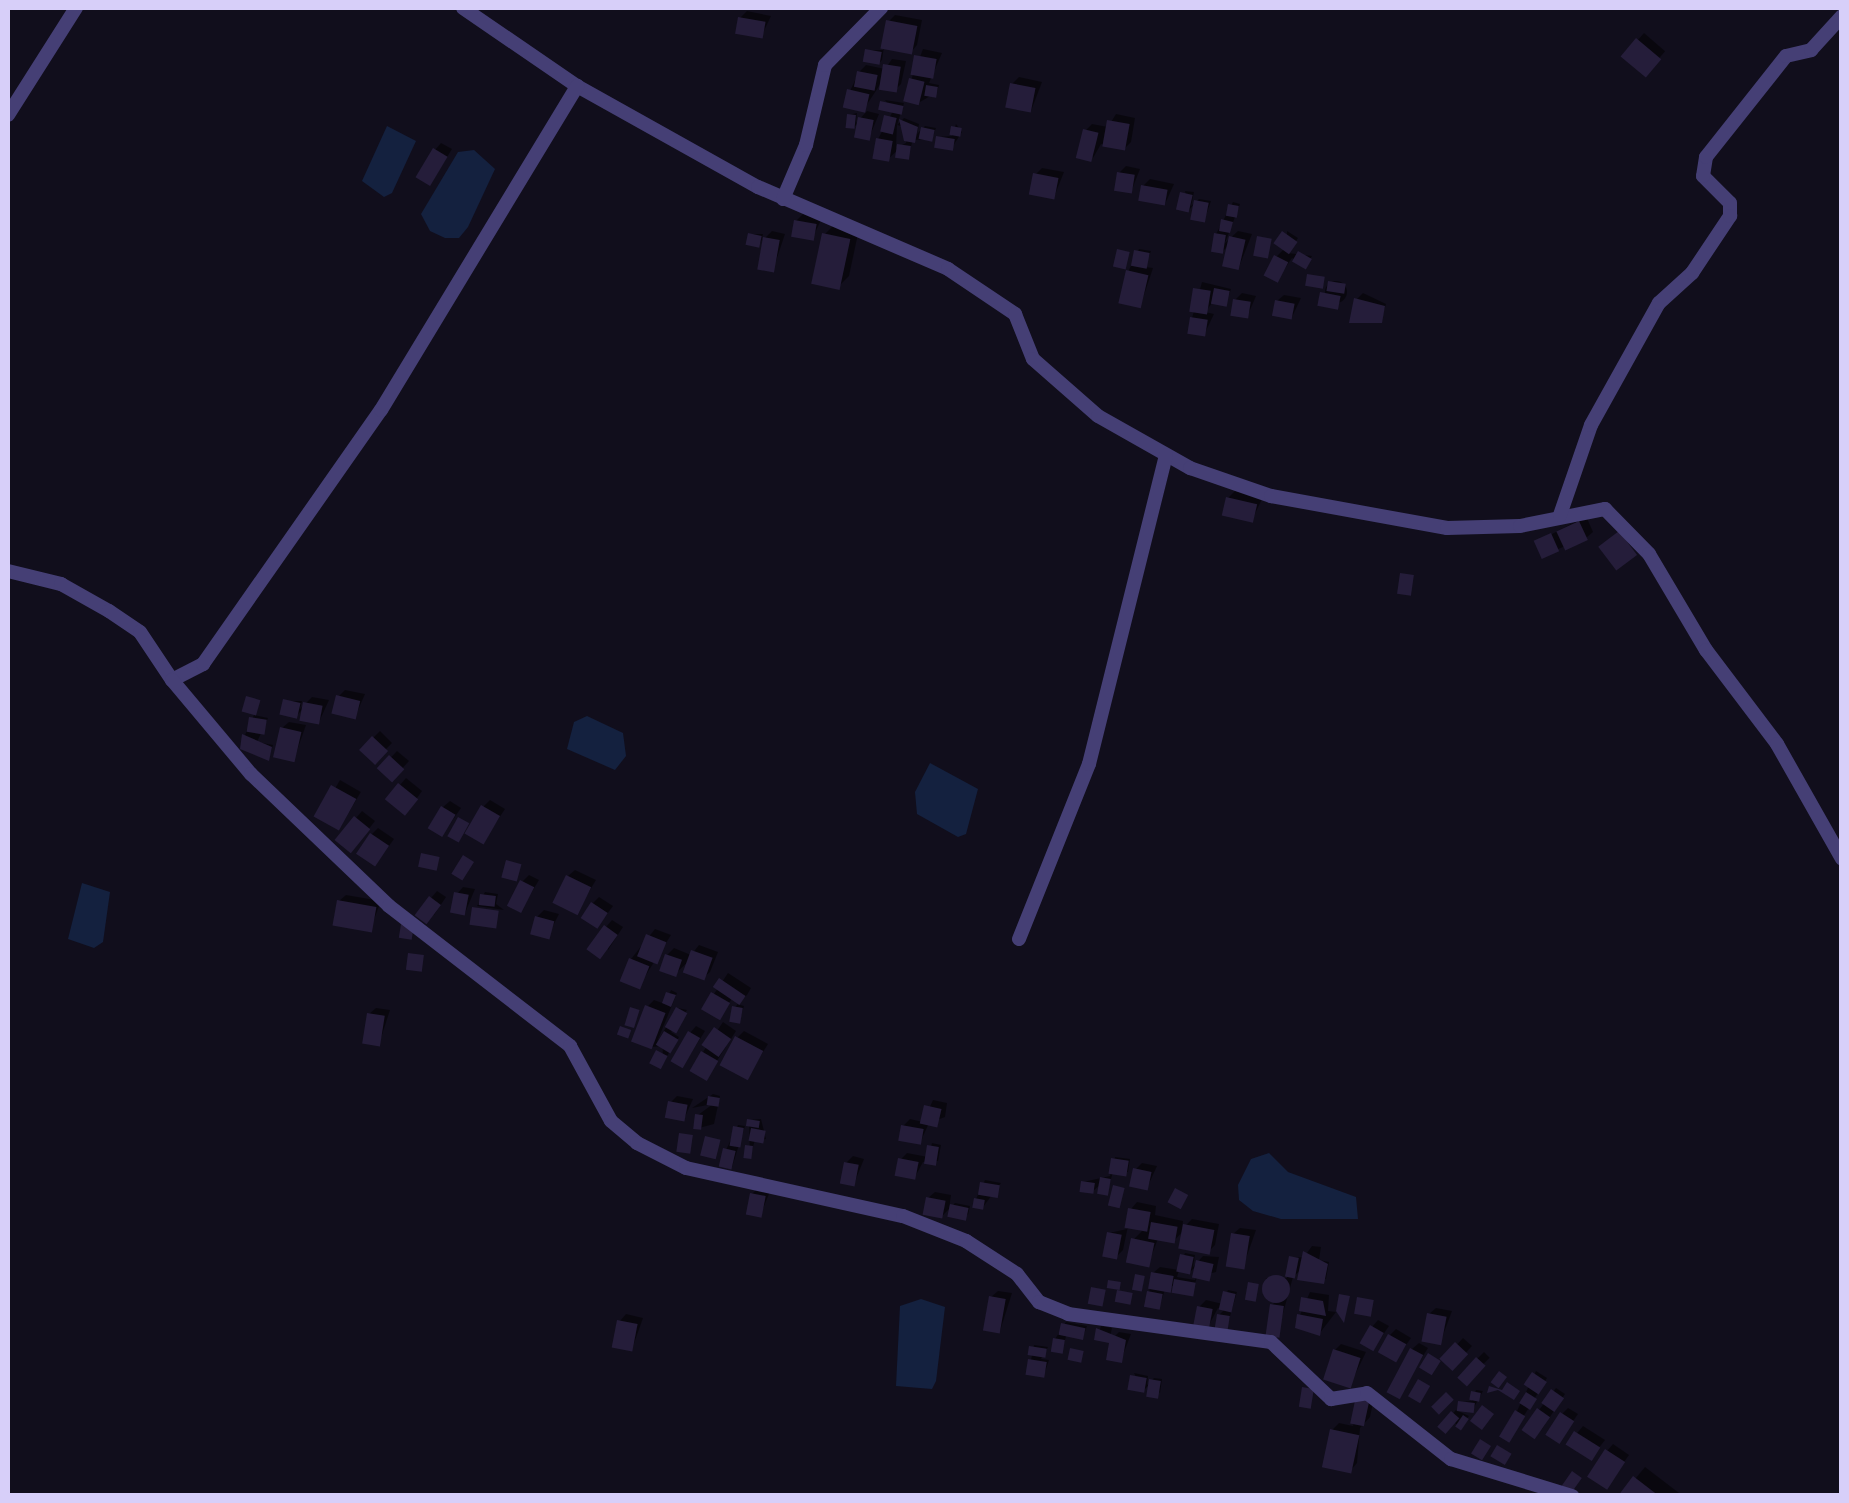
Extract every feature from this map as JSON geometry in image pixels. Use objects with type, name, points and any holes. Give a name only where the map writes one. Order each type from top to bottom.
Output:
[{"type":"street","points":[[8,114],[76,8]]},
{"type":"street","points":[[463,8],[578,86],[783,199],[962,278],[1016,314],[1033,360],[1098,416],[1166,455],[1271,496],[1373,519],[1447,528],[1520,526],[1605,509],[1632,529],[1706,650],[1777,744],[1842,860]]},
{"type":"street","points":[[783,199],[806,145],[825,66],[881,8]]},
{"type":"street","points":[[1560,516],[1591,425],[1659,302],[1692,273],[1730,216],[1730,204],[1703,176],[1706,157],[1786,56],[1811,50],[1842,16]]},
{"type":"street","points":[[172,680],[188,676],[218,648],[343,467],[455,295],[578,86]]},
{"type":"street","points":[[1019,939],[1089,764],[1166,455]]},
{"type":"street","points":[[8,571],[60,584],[140,632],[172,680],[252,774],[389,906],[570,1046],[611,1120],[637,1143],[686,1168],[746,1185],[903,1216],[966,1242],[1017,1274],[1039,1302],[1068,1314],[1271,1342],[1330,1399],[1367,1393],[1450,1459],[1572,1496]]},
{"type":"water","points":[[387,126],[416,141],[392,193],[384,197],[362,181]]},
{"type":"water","points":[[474,150],[495,169],[468,227],[459,238],[445,238],[430,231],[421,214],[458,152]]},
{"type":"water","points":[[587,716],[623,733],[626,756],[615,770],[567,749],[574,722]]},
{"type":"water","points":[[930,763],[978,789],[966,834],[958,837],[917,814],[915,792]]},
{"type":"water","points":[[82,883],[110,892],[103,942],[94,948],[68,939]]},
{"type":"water","points":[[1269,1153],[1288,1172],[1356,1197],[1358,1219],[1281,1219],[1253,1211],[1239,1200],[1238,1185],[1251,1159]]},
{"type":"water","points":[[921,1299],[945,1307],[932,1389],[896,1386],[900,1306]]},
{"type":"building","points":[[738,17],[766,22],[763,39],[735,34]]},
{"type":"building","points":[[886,20],[917,26],[912,55],[880,48]]},
{"type":"building","points":[[1636,38],[1661,59],[1646,78],[1621,56]]},
{"type":"building","points":[[865,49],[882,52],[879,65],[863,62]]},
{"type":"building","points":[[914,55],[937,59],[933,79],[911,75]]},
{"type":"building","points":[[883,64],[901,67],[897,92],[879,90]]},
{"type":"building","points":[[857,71],[878,75],[875,91],[854,87]]},
{"type":"building","points":[[909,78],[925,82],[919,105],[903,101]]},
{"type":"building","points":[[1010,83],[1036,88],[1031,113],[1005,108]]},
{"type":"building","points":[[926,85],[938,87],[936,98],[924,96]]},
{"type":"building","points":[[847,89],[869,94],[865,113],[843,108]]},
{"type":"building","points":[[880,101],[903,106],[902,115],[878,110]]},
{"type":"building","points":[[847,114],[856,115],[854,129],[846,128]]},
{"type":"building","points":[[884,115],[897,118],[893,134],[880,132]]},
{"type":"building","points":[[858,117],[874,120],[870,141],[854,138]]},
{"type":"building","points":[[899,119],[918,127],[915,143],[904,141]]},
{"type":"building","points":[[1107,120],[1130,124],[1125,151],[1102,147]]},
{"type":"building","points":[[951,126],[962,128],[960,137],[949,135]]},
{"type":"building","points":[[921,127],[935,130],[932,142],[919,139]]},
{"type":"building","points":[[1083,129],[1099,133],[1091,162],[1076,158]]},
{"type":"building","points":[[936,136],[955,139],[953,151],[934,148]]},
{"type":"building","points":[[876,138],[893,141],[889,162],[872,159]]},
{"type":"building","points":[[897,144],[911,146],[909,160],[895,158]]},
{"type":"building","points":[[433,148],[448,157],[430,186],[415,177]]},
{"type":"building","points":[[1117,172],[1135,175],[1132,194],[1114,191]]},
{"type":"building","points":[[1033,173],[1059,178],[1054,200],[1029,195]]},
{"type":"building","points":[[1141,185],[1168,190],[1165,205],[1138,201]]},
{"type":"building","points":[[1180,192],[1193,195],[1189,212],[1176,210]]},
{"type":"building","points":[[1194,200],[1209,203],[1205,222],[1190,220]]},
{"type":"building","points":[[1228,204],[1239,206],[1237,218],[1226,216]]},
{"type":"building","points":[[1221,219],[1233,222],[1230,233],[1219,231]]},
{"type":"building","points":[[794,220],[817,224],[814,241],[791,237]]},
{"type":"building","points":[[1282,231],[1298,242],[1289,254],[1273,243]]},
{"type":"building","points":[[748,233],[762,236],[759,248],[746,245]]},
{"type":"building","points":[[822,233],[850,239],[840,290],[811,284]]},
{"type":"building","points":[[1214,233],[1226,235],[1223,254],[1211,252]]},
{"type":"building","points":[[1229,236],[1246,240],[1239,270],[1222,266]]},
{"type":"building","points":[[1257,236],[1272,239],[1268,258],[1253,256]]},
{"type":"building","points":[[763,237],[780,240],[774,272],[757,269]]},
{"type":"building","points":[[1117,249],[1130,252],[1126,269],[1113,267]]},
{"type":"building","points":[[1134,250],[1150,253],[1147,269],[1131,266]]},
{"type":"building","points":[[1298,251],[1312,259],[1306,269],[1292,261]]},
{"type":"building","points":[[1274,255],[1288,262],[1278,283],[1264,275]]},
{"type":"building","points":[[1126,270],[1148,275],[1141,308],[1118,303]]},
{"type":"building","points":[[1307,274],[1325,277],[1323,289],[1305,286]]},
{"type":"building","points":[[1328,281],[1346,284],[1344,294],[1326,291]]},
{"type":"building","points":[[1193,288],[1211,291],[1207,315],[1189,312]]},
{"type":"building","points":[[1214,288],[1230,291],[1227,307],[1211,304]]},
{"type":"building","points":[[1320,292],[1341,296],[1338,310],[1317,306]]},
{"type":"building","points":[[1354,298],[1385,306],[1382,323],[1349,323]]},
{"type":"building","points":[[1233,299],[1251,302],[1248,319],[1230,316]]},
{"type":"building","points":[[1275,300],[1295,304],[1292,320],[1272,316]]},
{"type":"building","points":[[1190,317],[1208,320],[1205,337],[1187,334]]},
{"type":"building","points":[[1226,497],[1257,504],[1253,523],[1222,516]]},
{"type":"building","points":[[1579,521],[1588,540],[1565,551],[1556,532]]},
{"type":"building","points":[[1619,531],[1637,555],[1616,571],[1598,547]]},
{"type":"building","points":[[1551,533],[1559,551],[1542,559],[1534,541]]},
{"type":"building","points":[[1400,573],[1414,575],[1411,596],[1397,594]]},
{"type":"building","points":[[336,695],[360,701],[356,719],[331,713]]},
{"type":"building","points":[[246,696],[260,700],[256,716],[242,711]]},
{"type":"building","points":[[283,699],[301,703],[297,719],[279,715]]},
{"type":"building","points":[[303,702],[323,706],[319,724],[299,721]]},
{"type":"building","points":[[249,717],[267,720],[264,735],[247,732]]},
{"type":"building","points":[[280,727],[301,732],[294,762],[273,757]]},
{"type":"building","points":[[242,734],[272,747],[269,761],[240,749]]},
{"type":"building","points":[[372,736],[388,751],[375,765],[359,750]]},
{"type":"building","points":[[389,755],[404,769],[392,782],[377,768]]},
{"type":"building","points":[[398,783],[418,799],[405,816],[385,799]]},
{"type":"building","points":[[331,785],[356,799],[339,831],[314,816]]},
{"type":"building","points":[[481,805],[500,816],[484,845],[464,834]]},
{"type":"building","points":[[441,806],[456,815],[442,837],[428,828]]},
{"type":"building","points":[[354,816],[370,829],[351,853],[334,840]]},
{"type":"building","points":[[458,817],[469,823],[459,843],[447,836]]},
{"type":"building","points":[[370,833],[389,846],[375,867],[356,854]]},
{"type":"building","points":[[421,853],[440,857],[437,871],[418,867]]},
{"type":"building","points":[[463,855],[474,862],[462,881],[451,874]]},
{"type":"building","points":[[506,860],[521,864],[517,882],[501,877]]},
{"type":"building","points":[[566,875],[591,887],[578,915],[552,903]]},
{"type":"building","points":[[520,880],[534,887],[521,913],[507,906]]},
{"type":"building","points":[[454,892],[469,895],[465,915],[450,913]]},
{"type":"building","points":[[480,894],[496,896],[495,907],[479,905]]},
{"type":"building","points":[[429,896],[441,905],[427,924],[415,915]]},
{"type":"building","points":[[337,900],[376,907],[372,933],[332,926]]},
{"type":"building","points":[[591,902],[608,913],[597,929],[581,918]]},
{"type":"building","points":[[472,907],[499,911],[496,929],[469,925]]},
{"type":"building","points":[[535,916],[554,921],[549,940],[530,934]]},
{"type":"building","points":[[401,924],[414,926],[412,940],[399,938]]},
{"type":"building","points":[[604,925],[618,935],[600,959],[586,949]]},
{"type":"building","points":[[646,934],[666,942],[657,964],[637,956]]},
{"type":"building","points":[[691,950],[713,958],[704,980],[683,973]]},
{"type":"building","points":[[408,953],[424,955],[422,972],[406,970]]},
{"type":"building","points":[[665,954],[682,960],[676,977],[659,971]]},
{"type":"building","points":[[629,958],[649,966],[640,989],[620,981]]},
{"type":"building","points":[[719,978],[746,996],[739,1005],[713,987]]},
{"type":"building","points":[[666,992],[676,995],[671,1007],[662,1003]]},
{"type":"building","points":[[711,992],[730,1003],[720,1020],[701,1009]]},
{"type":"building","points":[[645,1005],[666,1013],[652,1049],[631,1041]]},
{"type":"building","points":[[732,1006],[743,1008],[740,1024],[729,1022]]},
{"type":"building","points":[[630,1007],[640,1010],[634,1028],[624,1025]]},
{"type":"building","points":[[676,1007],[687,1013],[676,1033],[665,1027]]},
{"type":"building","points":[[367,1013],[385,1016],[380,1046],[362,1044]]},
{"type":"building","points":[[620,1026],[631,1030],[628,1039],[617,1034]]},
{"type":"building","points":[[714,1027],[731,1039],[719,1057],[701,1045]]},
{"type":"building","points":[[664,1031],[679,1040],[670,1053],[656,1045]]},
{"type":"building","points":[[688,1031],[700,1038],[683,1068],[670,1061]]},
{"type":"building","points":[[735,1036],[763,1051],[748,1080],[720,1065]]},
{"type":"building","points":[[656,1050],[668,1056],[661,1069],[649,1063]]},
{"type":"building","points":[[701,1051],[718,1061],[707,1081],[690,1071]]},
{"type":"building","points":[[708,1096],[720,1098],[718,1107],[707,1105]]},
{"type":"building","points":[[668,1101],[688,1105],[684,1122],[665,1118]]},
{"type":"building","points":[[924,1105],[942,1109],[937,1128],[920,1124]]},
{"type":"building","points":[[695,1114],[703,1115],[701,1130],[693,1129]]},
{"type":"building","points":[[747,1119],[760,1121],[759,1128],[746,1126]]},
{"type":"building","points":[[901,1125],[924,1129],[921,1145],[898,1141]]},
{"type":"building","points":[[733,1126],[744,1128],[740,1148],[730,1146]]},
{"type":"building","points":[[751,1128],[766,1131],[763,1144],[749,1141]]},
{"type":"building","points":[[679,1133],[693,1135],[690,1154],[676,1152]]},
{"type":"building","points":[[705,1136],[721,1140],[716,1159],[700,1155]]},
{"type":"building","points":[[745,1145],[753,1146],[751,1159],[743,1158]]},
{"type":"building","points":[[927,1145],[939,1147],[936,1166],[924,1164]]},
{"type":"building","points":[[723,1148],[736,1151],[731,1169],[719,1167]]},
{"type":"building","points":[[898,1158],[919,1162],[915,1180],[895,1176]]},
{"type":"building","points":[[1111,1158],[1129,1161],[1126,1177],[1108,1174]]},
{"type":"building","points":[[844,1162],[859,1165],[855,1186],[840,1184]]},
{"type":"building","points":[[1133,1168],[1152,1172],[1148,1191],[1129,1187]]},
{"type":"building","points":[[1100,1177],[1111,1179],[1108,1196],[1097,1194]]},
{"type":"building","points":[[1081,1181],[1095,1183],[1093,1194],[1079,1192]]},
{"type":"building","points":[[980,1182],[1000,1185],[998,1198],[978,1195]]},
{"type":"building","points":[[1113,1185],[1125,1188],[1120,1208],[1108,1205]]},
{"type":"building","points":[[1175,1188],[1188,1195],[1181,1209],[1167,1202]]},
{"type":"building","points":[[750,1193],[766,1196],[762,1218],[746,1215]]},
{"type":"building","points":[[926,1197],[946,1201],[942,1218],[923,1215]]},
{"type":"building","points":[[974,1198],[985,1200],[983,1210],[972,1208]]},
{"type":"building","points":[[950,1204],[969,1208],[966,1221],[947,1217]]},
{"type":"building","points":[[1128,1208],[1151,1212],[1147,1232],[1125,1228]]},
{"type":"building","points":[[1151,1222],[1178,1227],[1175,1243],[1148,1239]]},
{"type":"building","points":[[1183,1224],[1214,1230],[1210,1255],[1178,1249]]},
{"type":"building","points":[[1107,1232],[1122,1235],[1117,1259],[1102,1257]]},
{"type":"building","points":[[1231,1233],[1250,1236],[1244,1270],[1226,1267]]},
{"type":"building","points":[[1131,1238],[1154,1243],[1149,1267],[1126,1262]]},
{"type":"building","points":[[1303,1251],[1328,1264],[1324,1284],[1297,1280]]},
{"type":"building","points":[[1180,1254],[1194,1257],[1190,1275],[1176,1272]]},
{"type":"building","points":[[1289,1256],[1299,1258],[1295,1279],[1285,1277]]},
{"type":"building","points":[[1196,1260],[1214,1264],[1209,1282],[1192,1278]]},
{"type":"building","points":[[1151,1272],[1174,1276],[1171,1293],[1148,1289]]},
{"type":"building","points":[[1135,1274],[1145,1276],[1142,1292],[1132,1290]]},
{"type":"building","points":[[1276,1275],[1286,1279],[1290,1289],[1286,1299],[1276,1303],[1266,1299],[1262,1289],[1266,1279]]},
{"type":"building","points":[[1174,1279],[1196,1283],[1193,1297],[1172,1293]]},
{"type":"building","points":[[1108,1280],[1121,1282],[1120,1290],[1107,1288]]},
{"type":"building","points":[[1248,1282],[1259,1284],[1256,1302],[1245,1300]]},
{"type":"building","points":[[1091,1287],[1106,1290],[1102,1307],[1088,1304]]},
{"type":"building","points":[[1117,1290],[1133,1293],[1130,1305],[1115,1302]]},
{"type":"building","points":[[1147,1291],[1163,1294],[1160,1310],[1144,1307]]},
{"type":"building","points":[[1223,1291],[1236,1294],[1231,1312],[1219,1310]]},
{"type":"building","points":[[1339,1294],[1350,1296],[1344,1323],[1336,1311]]},
{"type":"building","points":[[989,1296],[1006,1299],[1000,1333],[983,1330]]},
{"type":"building","points":[[1301,1297],[1323,1301],[1326,1316],[1299,1311]]},
{"type":"building","points":[[1357,1297],[1374,1300],[1371,1317],[1354,1314]]},
{"type":"building","points":[[1270,1304],[1284,1306],[1279,1338],[1266,1336]]},
{"type":"building","points":[[1197,1306],[1213,1309],[1209,1328],[1193,1325]]},
{"type":"building","points":[[1427,1313],[1447,1317],[1441,1345],[1421,1341]]},
{"type":"building","points":[[1217,1314],[1230,1316],[1227,1332],[1214,1330]]},
{"type":"building","points":[[1297,1314],[1323,1319],[1320,1336],[1295,1328]]},
{"type":"building","points":[[617,1320],[638,1324],[632,1351],[612,1347]]},
{"type":"building","points":[[1061,1323],[1085,1328],[1083,1340],[1059,1335]]},
{"type":"building","points":[[1370,1325],[1384,1333],[1373,1351],[1360,1343]]},
{"type":"building","points":[[1096,1328],[1126,1340],[1122,1363],[1106,1360],[1109,1343],[1094,1340]]},
{"type":"building","points":[[1388,1334],[1406,1344],[1396,1363],[1378,1352]]},
{"type":"building","points":[[1053,1338],[1065,1340],[1063,1354],[1051,1352]]},
{"type":"building","points":[[1455,1342],[1468,1354],[1452,1371],[1439,1359]]},
{"type":"building","points":[[1029,1346],[1047,1349],[1045,1358],[1028,1355]]},
{"type":"building","points":[[1070,1348],[1084,1351],[1081,1363],[1068,1360]]},
{"type":"building","points":[[1410,1348],[1423,1355],[1400,1399],[1387,1392]]},
{"type":"building","points":[[1333,1349],[1361,1358],[1351,1388],[1323,1379]]},
{"type":"building","points":[[1428,1353],[1441,1361],[1432,1375],[1419,1367]]},
{"type":"building","points":[[1476,1357],[1486,1366],[1467,1387],[1457,1378]]},
{"type":"building","points":[[1028,1359],[1047,1362],[1044,1378],[1025,1375]]},
{"type":"building","points":[[1499,1371],[1507,1377],[1499,1388],[1491,1382]]},
{"type":"building","points":[[1532,1372],[1547,1382],[1539,1395],[1524,1384]]},
{"type":"building","points":[[1130,1375],[1147,1378],[1144,1393],[1127,1390]]},
{"type":"building","points":[[1149,1379],[1161,1381],[1158,1399],[1146,1397]]},
{"type":"building","points":[[1418,1379],[1430,1386],[1420,1403],[1408,1396]]},
{"type":"building","points":[[1507,1382],[1520,1391],[1514,1400],[1498,1390],[1487,1393],[1489,1386],[1502,1390]]},
{"type":"building","points":[[1302,1387],[1314,1389],[1311,1409],[1299,1407]]},
{"type":"building","points":[[1551,1389],[1564,1398],[1554,1412],[1541,1403]]},
{"type":"building","points":[[1471,1391],[1481,1393],[1479,1402],[1469,1400]]},
{"type":"building","points":[[1446,1392],[1454,1400],[1439,1415],[1431,1407]]},
{"type":"building","points":[[1526,1392],[1537,1399],[1530,1410],[1519,1403]]},
{"type":"building","points":[[1356,1396],[1370,1399],[1364,1426],[1350,1423]]},
{"type":"building","points":[[1458,1401],[1475,1403],[1474,1413],[1457,1411]]},
{"type":"building","points":[[1482,1405],[1494,1414],[1482,1430],[1470,1421]]},
{"type":"building","points":[[1537,1408],[1550,1417],[1535,1439],[1522,1430]]},
{"type":"building","points":[[1515,1410],[1525,1416],[1509,1443],[1499,1437]]},
{"type":"building","points":[[1451,1411],[1459,1418],[1446,1434],[1437,1427]]},
{"type":"building","points":[[1560,1412],[1574,1421],[1560,1444],[1545,1435]]},
{"type":"building","points":[[1463,1415],[1469,1419],[1461,1431],[1455,1427]]},
{"type":"building","points":[[1330,1429],[1359,1435],[1351,1473],[1322,1467]]},
{"type":"building","points":[[1574,1431],[1600,1447],[1592,1461],[1566,1445]]},
{"type":"building","points":[[1480,1439],[1491,1446],[1482,1460],[1471,1453]]},
{"type":"building","points":[[1497,1445],[1512,1454],[1505,1465],[1490,1456]]},
{"type":"building","points":[[1605,1449],[1625,1462],[1607,1490],[1587,1477]]},
{"type":"building","points":[[1572,1471],[1582,1478],[1570,1494],[1561,1487]]},
{"type":"building","points":[[1633,1476],[1659,1496],[1618,1496]]}]
